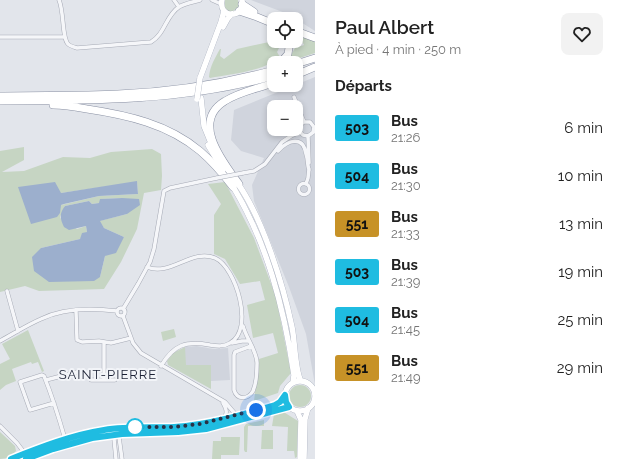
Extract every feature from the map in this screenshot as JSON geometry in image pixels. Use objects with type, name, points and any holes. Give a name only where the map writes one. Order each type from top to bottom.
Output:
[{"type":"highway","points":[[241,5],[267,18]]},
{"type":"highway","points":[[241,5],[257,17],[267,21]]},
{"type":"highway","points":[[303,34],[315,38]]},
{"type":"highway","points":[[303,62],[315,58]]},
{"type":"highway","points":[[303,67],[315,63]]},
{"type":"highway","points":[[303,72],[315,67]]},
{"type":"highway","points":[[250,77],[267,70]]},
{"type":"highway","points":[[0,96],[102,95],[139,93],[205,86],[267,72]]},
{"type":"highway","points":[[0,101],[103,100],[160,96],[227,87],[267,78]]},
{"type":"highway","points":[[236,186],[212,140],[210,128],[212,117],[216,109],[227,100],[267,86]]},
{"type":"highway","points":[[16,101],[21,104],[60,105],[103,111],[150,123],[167,130],[200,151],[236,186]]},
{"type":"main road","points":[[221,2],[224,11],[202,78],[199,98],[202,120],[207,138],[236,186],[252,208],[260,225],[277,272],[292,328],[298,374],[302,381],[314,389],[315,398],[308,408],[303,411],[297,411],[289,407],[286,402],[285,395]]},
{"type":"main road","points":[[202,78],[222,28],[228,18],[241,5]]},
{"type":"main road","points":[[224,11],[232,14]]},
{"type":"main road","points":[[236,186],[249,214],[275,282],[286,323],[294,375],[293,383]]},
{"type":"main road","points":[[27,457],[64,439],[112,429],[174,427],[200,424],[237,416],[275,405],[280,402],[285,395],[287,388],[293,383],[302,381]]},
{"type":"main road","points":[[11,459],[27,457],[79,441],[117,434],[178,432],[206,429],[289,407]]},
{"type":"main road","points":[[304,459],[305,419],[308,408]]},
{"type":"main road","points":[[297,411],[301,420],[300,459]]},
{"type":"street","points":[[59,0],[63,17],[64,37],[69,45],[77,48],[151,42],[158,37],[179,7],[200,0]]},
{"type":"street","points":[[174,0],[179,7]]},
{"type":"street","points":[[212,0],[221,2]]},
{"type":"street","points":[[0,37],[64,37]]},
{"type":"street","points":[[294,97],[304,122],[308,121],[314,125],[314,131],[308,136]]},
{"type":"street","points":[[303,135],[308,136]]},
{"type":"street","points":[[122,316],[125,312],[123,309],[147,267],[154,249],[164,191],[170,188],[254,171],[269,161],[282,142],[291,136]]},
{"type":"street","points":[[306,184],[310,170],[308,136]]},
{"type":"street","points":[[274,154],[286,143],[298,142],[306,150],[310,170]]},
{"type":"street","points":[[147,267],[162,269],[201,256],[210,256],[218,260],[227,270],[238,294],[242,312],[242,325],[238,336],[232,343]]},
{"type":"street","points":[[7,291],[18,331]]},
{"type":"street","points":[[0,341],[41,318],[57,313],[76,311],[117,311],[120,308],[123,309]]},
{"type":"street","points":[[76,311],[77,340],[82,342],[99,341],[104,343],[114,343],[130,338]]},
{"type":"street","points":[[117,311],[119,316],[122,316],[130,338],[141,353],[227,404],[237,416]]},
{"type":"street","points":[[242,325],[248,341],[251,346],[257,361],[254,389],[249,396],[240,398],[234,390],[234,356],[235,352],[251,346]]},
{"type":"street","points":[[161,366],[170,353],[181,345],[194,343],[222,346],[248,341]]},
{"type":"street","points":[[104,343],[104,380]]},
{"type":"street","points":[[46,380],[77,372]]},
{"type":"street","points":[[54,403],[30,410],[20,382],[42,375],[44,376],[54,403],[64,439]]},
{"type":"street","points":[[91,380],[115,380]]},
{"type":"street","points":[[222,420],[227,411],[223,402]]},
{"type":"street","points":[[0,426],[17,443],[27,457]]},
{"type":"street","points":[[116,459],[114,439],[122,428]]},
{"type":"street","points":[[112,429],[120,437],[122,459]]},
{"type":"shaded area","points":[[251,0],[315,0],[315,31],[303,23],[303,12],[283,12]]},
{"type":"shaded area","points":[[315,77],[315,385],[306,334],[289,287],[254,201],[252,185],[264,158],[241,151],[231,140],[234,110],[278,92],[303,92],[303,82]]},
{"type":"shaded area","points":[[197,346],[213,349],[228,348],[230,380],[211,381],[211,365],[185,365],[185,347]]},
{"type":"green space","points":[[224,0],[238,0],[239,7],[233,11],[228,11],[225,9]]},
{"type":"green space","points":[[303,36],[315,41],[315,53],[303,57],[290,56],[295,48],[303,48]]},
{"type":"green space","points":[[267,42],[267,48],[279,48],[277,52],[279,56],[267,56],[267,66],[257,69],[210,78],[212,66],[220,49],[220,56],[224,59],[237,49]]},
{"type":"green space","points":[[24,147],[24,160],[2,172],[24,171],[63,157],[90,158],[111,152],[152,149],[161,154],[161,190],[144,193],[137,229],[121,262],[104,289],[39,291],[25,286],[0,292],[0,151]],"holes":[[[137,182],[138,194],[99,196],[61,205],[61,193]],[[122,198],[127,214],[99,221],[104,228],[124,237],[105,256],[100,277],[41,248],[80,239],[87,232],[86,226],[77,229],[61,219],[60,217],[65,206],[89,201],[92,204],[100,203],[101,199]]]},
{"type":"green space","points":[[225,182],[254,238],[276,297],[291,373],[280,386],[278,393],[254,401],[259,359],[278,353],[273,333],[253,338],[247,305],[265,300],[260,281],[240,284],[225,259],[214,254],[214,215],[221,204],[208,184]]},
{"type":"green space","points":[[174,329],[176,337],[163,341],[161,332]]},
{"type":"green space","points":[[28,330],[44,371],[42,372],[38,362],[32,364],[31,362],[12,369],[16,381],[6,385],[0,390],[0,364],[10,359],[2,344]]},
{"type":"green space","points":[[185,347],[186,365],[211,365],[211,389],[168,365],[167,361],[173,353]]},
{"type":"green space","points":[[300,385],[308,388],[311,396],[308,404],[300,407],[292,404],[289,396],[292,388]]},
{"type":"green space","points":[[282,403],[284,406],[223,424],[185,430],[121,432],[182,428]]},
{"type":"green space","points":[[282,411],[298,421],[297,457],[295,458],[294,451],[287,451],[288,427],[272,426],[274,414]]},
{"type":"green space","points":[[264,420],[264,426],[248,426],[247,452],[245,452],[244,427],[246,424]]},
{"type":"green space","points":[[262,430],[273,430],[273,449],[261,449]]},
{"type":"green space","points":[[0,432],[15,446],[16,451],[9,457],[0,459]]},
{"type":"green space","points":[[221,437],[240,437],[239,455],[221,455],[221,459],[212,459],[213,441],[221,441]]},
{"type":"water","points":[[137,181],[138,194],[99,196],[64,204],[61,205],[60,213],[57,217],[31,224],[18,187],[55,182],[61,193]]},
{"type":"water","points":[[100,199],[139,199],[140,205],[127,214],[100,221],[104,228],[124,237],[116,253],[105,256],[100,277],[94,281],[49,282],[34,271],[32,257],[41,248],[80,239],[82,233],[87,232],[86,226],[69,230],[64,227],[61,216],[65,206],[89,201],[92,204],[99,203]]},
{"type":"bus line","name":"503","points":[[11,459],[64,439],[103,430],[127,427],[174,427],[222,420],[275,405],[280,402],[285,395],[285,400],[289,407],[206,429],[178,432],[122,434],[92,438],[53,449],[26,459]]},
{"type":"district","name":"SAINT-PIERRE","points":[[108,374]]},
{"type":"route","points":[[135,427],[174,427],[200,424],[222,420],[256,410]]}]
